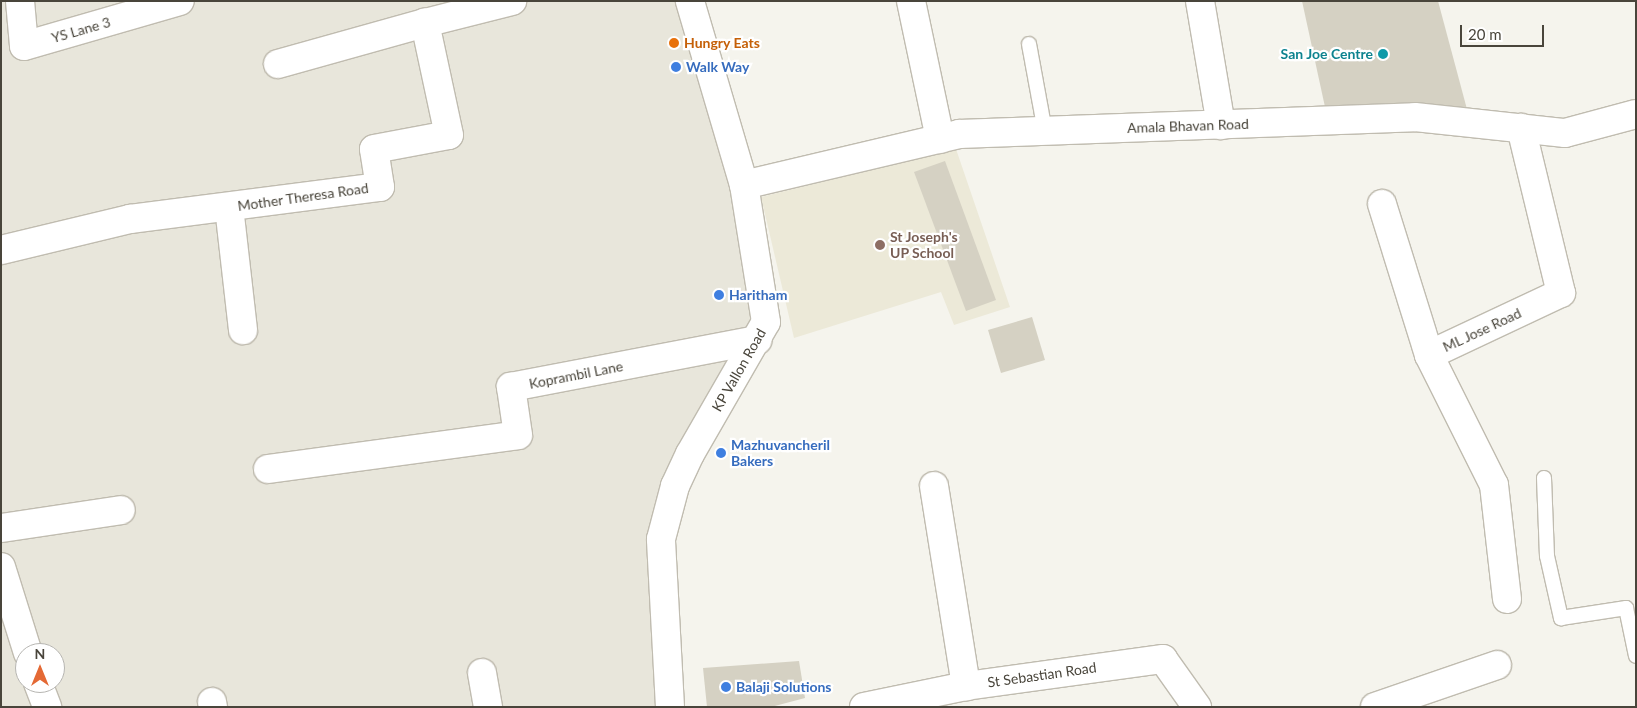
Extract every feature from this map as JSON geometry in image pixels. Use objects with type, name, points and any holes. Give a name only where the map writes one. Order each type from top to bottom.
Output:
[{"type":"street","name":"YS Lane 3","points":[[20,1],[24,46],[180,1]]},
{"type":"street","points":[[278,64],[512,1]]},
{"type":"street","name":"KP Vallon Road","points":[[670,707],[660,539],[675,486],[690,454],[758,340],[766,322],[765,305],[744,185],[690,1]]},
{"type":"street","points":[[911,1],[940,139]]},
{"type":"street","points":[[1200,1],[1221,125]]},
{"type":"street","name":"Mother Theresa Road","points":[[1,250],[130,219],[380,187],[374,149],[449,135],[425,23]]},
{"type":"street","name":"Amala Bhavan Road","points":[[744,185],[959,134],[1415,117],[1565,133],[1636,114]]},
{"type":"street","name":"ML Jose Road","points":[[1507,599],[1494,485],[1430,355],[1562,292],[1522,128]]},
{"type":"street","points":[[1382,204],[1430,355]]},
{"type":"street","points":[[229,207],[243,330]]},
{"type":"street","name":"Koprambil Lane","points":[[268,469],[518,435],[511,387],[758,340]]},
{"type":"street","points":[[934,486],[966,686]]},
{"type":"street","points":[[1,528],[121,510]]},
{"type":"street","points":[[1,567],[6,610],[23,643]]},
{"type":"street","name":"St Sebastian Road","points":[[864,707],[966,686],[1163,658],[1197,707]]},
{"type":"street","points":[[1375,707],[1497,665]]},
{"type":"street","points":[[482,673],[488,707]]},
{"type":"street","points":[[42,693],[47,707]]},
{"type":"lane","points":[[1029,44],[1044,131]]},
{"type":"lane","points":[[1544,478],[1547,556],[1562,618],[1626,608],[1636,656]]},
{"type":"shaded area","points":[[1,1],[684,1],[736,186],[758,322],[669,482],[663,707],[1,707]]},
{"type":"shaded area","name":"St Joseph's UP School","points":[[956,149],[1010,307],[954,325],[941,292],[794,338],[761,197]]},
{"type":"building","name":"San Joe Centre","points":[[1302,1],[1438,1],[1468,113],[1325,107]]},
{"type":"building","points":[[945,161],[996,300],[966,311],[914,172]]},
{"type":"building","points":[[1032,317],[1045,360],[1001,373],[988,330]]},
{"type":"building","points":[[799,661],[805,698],[771,707],[707,707],[703,668]]},
{"type":"place","name":"Hungry Eats","points":[[674,43]]},
{"type":"place","name":"San Joe Centre","points":[[1383,54]]},
{"type":"place","name":"Walk Way","points":[[676,67]]},
{"type":"place","name":"St Joseph's UP School","points":[[880,245]]},
{"type":"place","name":"Haritham","points":[[719,295]]},
{"type":"place","name":"Mazhuvancheril Bakers","points":[[721,453]]},
{"type":"place","name":"Balaji Solutions","points":[[726,687]]}]
